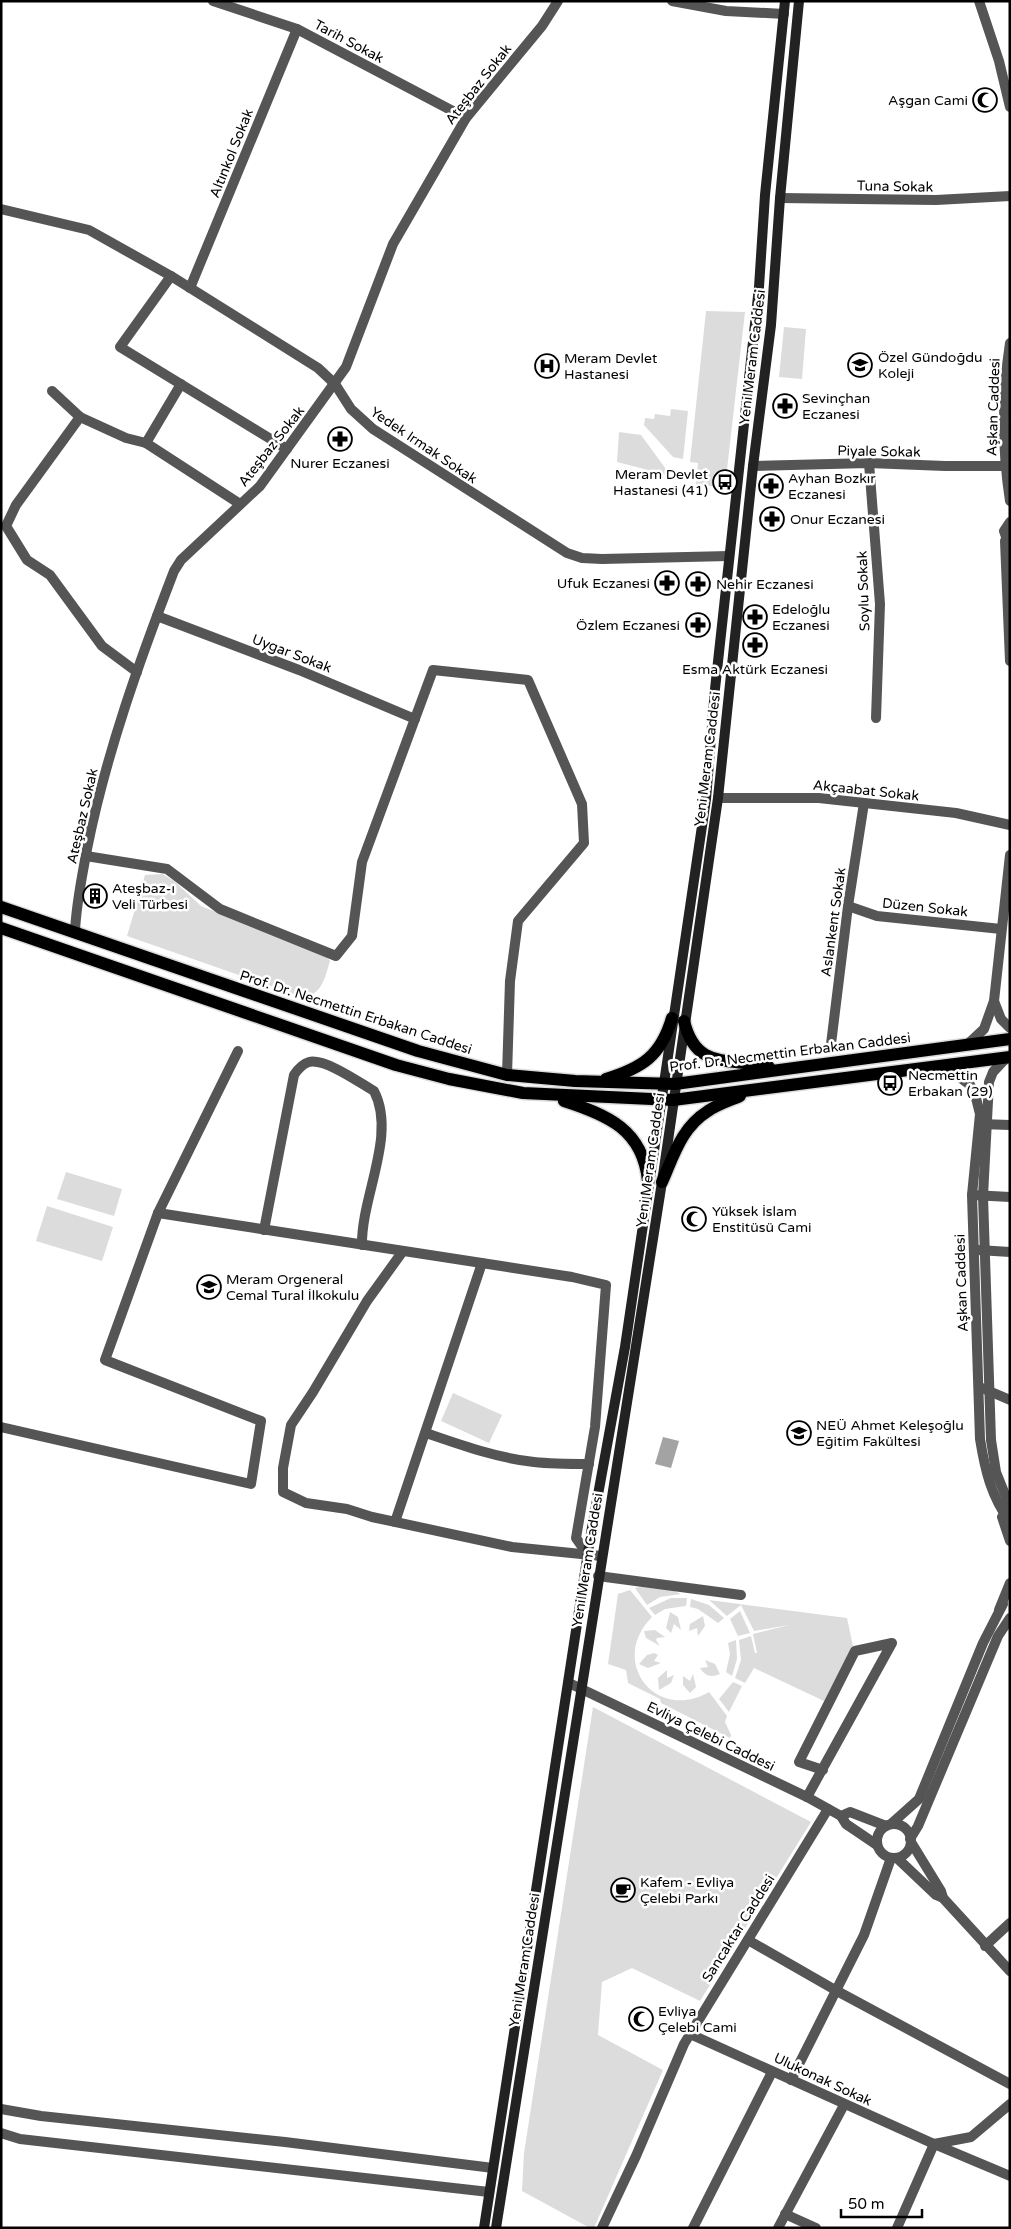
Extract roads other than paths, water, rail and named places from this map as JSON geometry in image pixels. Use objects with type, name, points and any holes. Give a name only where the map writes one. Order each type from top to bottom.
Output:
[{"type":"main road","name":"Yeni Meram Caddesi","points":[[484,2228],[588,1555],[625,1347],[660,1101],[669,1084],[678,1020],[706,799],[729,556],[759,287],[785,1]]},
{"type":"main road","name":"Yeni Meram Caddesi","points":[[678,1020],[718,798],[753,466],[773,304],[780,198],[799,1]]},
{"type":"main road","name":"Prof. Dr. Necmettin Erbakan Caddesi","points":[[1,907],[418,1051],[507,1075],[595,1082],[669,1084],[1010,1039]]},
{"type":"main road","points":[[1,928],[396,1064],[456,1081],[550,1096],[673,1100],[829,1082],[930,1066],[1009,1057]]},
{"type":"main road","points":[[595,1082],[634,1069],[645,1062],[663,1043],[678,1020],[692,1045],[709,1057],[779,1070]]},
{"type":"main road","name":"Yeni Meram Caddesi","points":[[496,2228],[601,1556],[662,1182],[673,1100],[669,1084]]},
{"type":"main road","points":[[662,1182],[677,1144],[690,1126],[707,1111],[751,1090]]},
{"type":"main road","points":[[550,1096],[603,1114],[618,1124],[639,1149],[647,1169],[648,1181]]},
{"type":"street","name":"Tarih Sokak","points":[[214,1],[297,29],[466,118]]},
{"type":"street","name":"Ateşbaz Sokak","points":[[75,932],[76,912],[95,806],[123,709],[174,571],[181,560],[260,486],[335,384],[346,367],[393,244],[466,118],[542,26],[558,1]]},
{"type":"street","points":[[672,1],[726,11],[784,14]]},
{"type":"street","points":[[979,1],[999,61],[1010,107]]},
{"type":"street","name":"Altınkol Sokak","points":[[190,288],[297,29]]},
{"type":"street","name":"Tuna Sokak","points":[[780,198],[936,200],[1010,196]]},
{"type":"street","name":"Yedek Irmak Sokak","points":[[1,209],[89,230],[171,276],[318,368],[335,384],[350,409],[388,440],[574,556],[645,559],[729,556]]},
{"type":"street","points":[[171,276],[120,347],[287,449]]},
{"type":"street","name":"Aşkan Caddesi","points":[[1010,344],[1005,384],[1005,466],[1010,501]]},
{"type":"street","points":[[146,444],[181,384]]},
{"type":"street","points":[[52,391],[80,417],[126,438],[146,444],[240,504]]},
{"type":"street","points":[[80,417],[4,524],[27,560],[50,575],[102,646],[137,672]]},
{"type":"street","name":"Piyale Sokak","points":[[753,466],[869,462],[945,466],[1005,466]]},
{"type":"street","name":"Soylu Sokak","points":[[869,462],[880,604],[876,718]]},
{"type":"street","points":[[1010,522],[1004,531],[1008,543],[1010,662]]},
{"type":"street","name":"Uygar Sokak","points":[[157,616],[299,670],[415,719]]},
{"type":"street","points":[[86,856],[167,869],[220,909],[336,956],[352,936],[362,862],[433,670],[528,680],[582,804],[584,843],[518,921],[510,981],[507,1075]]},
{"type":"street","name":"Akçaabat Sokak","points":[[718,798],[819,798],[956,813],[1010,825]]},
{"type":"street","name":"Aslankent Sokak","points":[[831,1044],[848,906],[864,803]]},
{"type":"street","points":[[968,1044],[984,1028],[994,1002],[1010,855]]},
{"type":"street","name":"Düzen Sokak","points":[[848,906],[877,916],[1001,928]]},
{"type":"street","points":[[994,1002],[1001,1019],[1010,1028]]},
{"type":"street","points":[[1,1427],[251,1484],[261,1421],[105,1360],[158,1213],[238,1051]]},
{"type":"street","name":"Aşkan Caddesi","points":[[1009,1057],[993,1072],[989,1082],[977,1196],[974,1250],[983,1388],[996,1472],[1010,1522]]},
{"type":"street","points":[[264,1230],[294,1075],[299,1067],[308,1062],[319,1062],[374,1091],[378,1100],[382,1118],[380,1145],[361,1226],[362,1244]]},
{"type":"street","name":"Aşkan Caddesi","points":[[930,1066],[954,1073],[970,1085],[979,1104],[984,1124]]},
{"type":"street","points":[[984,1124],[1010,1125]]},
{"type":"street","points":[[977,1196],[1010,1197]]},
{"type":"street","name":"Aşkan Caddesi","points":[[977,1196],[985,1250],[983,1388]]},
{"type":"street","points":[[158,1213],[572,1277],[606,1286],[595,1427],[576,1538],[588,1555]]},
{"type":"street","points":[[974,1250],[1010,1252]]},
{"type":"street","points":[[403,1251],[367,1301],[313,1392],[291,1424],[283,1468],[283,1492],[306,1503],[346,1509],[512,1548],[601,1556]]},
{"type":"street","points":[[395,1522],[482,1263]]},
{"type":"street","points":[[983,1388],[1010,1400]]},
{"type":"street","points":[[426,1433],[480,1451],[510,1458],[535,1462],[589,1464]]},
{"type":"street","points":[[1007,1507],[1010,1541]]},
{"type":"street","points":[[598,1576],[741,1595]]},
{"type":"street","points":[[1010,1583],[918,1799],[878,1836],[877,1845],[881,1852],[894,1858],[936,1895],[943,1898],[1010,1971]]},
{"type":"street","points":[[999,1610],[1010,1596]]},
{"type":"street","points":[[791,2080],[864,1935],[894,1858],[906,1852],[998,1636],[1010,1618]]},
{"type":"street","points":[[807,1797],[823,1770],[892,1643],[855,1651],[799,1762],[823,1770]]},
{"type":"street","name":"Evliya Çelebi Caddesi","points":[[569,1683],[807,1797],[841,1816],[846,1824],[877,1845]]},
{"type":"street","name":"Sancaktar Caddesi","points":[[602,2228],[690,2034],[828,1809]]},
{"type":"street","name":"Evliya Çelebi Caddesi","points":[[841,1816],[850,1812],[889,1825]]},
{"type":"street","points":[[889,1825],[904,1828],[941,1891],[943,1898]]},
{"type":"street","points":[[986,1946],[1010,1923]]},
{"type":"street","points":[[748,1940],[837,1991],[1010,2084]]},
{"type":"street","name":"Ulukonak Sokak","points":[[690,2034],[934,2144],[1010,2176]]},
{"type":"street","points":[[693,2228],[772,2072]]},
{"type":"street","points":[[778,2228],[844,2104]]},
{"type":"street","points":[[897,2228],[934,2144],[971,2137],[1010,2104]]},
{"type":"street","points":[[1,2109],[41,2116],[285,2142],[493,2168]]},
{"type":"street","points":[[1,2133],[20,2139],[489,2192]]},
{"type":"street","points":[[785,2214],[816,2228]]},
{"type":"place","name":"Aşgan Cami","points":[[985,100]]},
{"type":"place","name":"Özel Gündoğdu Koleji","points":[[860,365]]},
{"type":"place","name":"Meram Devlet Hastanesi","points":[[547,366]]},
{"type":"place","name":"Sevinçhan Eczanesi","points":[[785,406]]},
{"type":"place","name":"Nurer Eczanesi","points":[[340,439]]},
{"type":"place","name":"Meram Devlet Hastanesi (41)","points":[[725,482]]},
{"type":"place","name":"Ayhan Bozkır Eczanesi","points":[[771,486]]},
{"type":"place","name":"Onur Eczanesi","points":[[772,519]]},
{"type":"place","name":"Ufuk Eczanesi","points":[[667,583]]},
{"type":"place","name":"Nehir Eczanesi","points":[[698,584]]},
{"type":"place","name":"Edeloğlu Eczanesi","points":[[755,617]]},
{"type":"place","name":"Özlem Eczanesi","points":[[698,625]]},
{"type":"place","name":"Esma Aktürk Eczanesi","points":[[755,645]]},
{"type":"place","name":"Ateşbaz-ı Veli Türbesi","points":[[95,896]]},
{"type":"place","name":"Necmettin Erbakan (29)","points":[[890,1083]]},
{"type":"place","name":"Yüksek İslam Enstitüsü Cami","points":[[694,1219]]},
{"type":"place","name":"Meram Orgeneral Cemal Tural İlkokulu","points":[[209,1287]]},
{"type":"place","name":"NEÜ Ahmet Keleşoğlu Eğitim Fakültesi","points":[[799,1433]]},
{"type":"place","name":"Kafem - Evliya Çelebi Parkı","points":[[623,1890]]},
{"type":"place","name":"Evliya Çelebi Cami","points":[[641,2019]]}]
